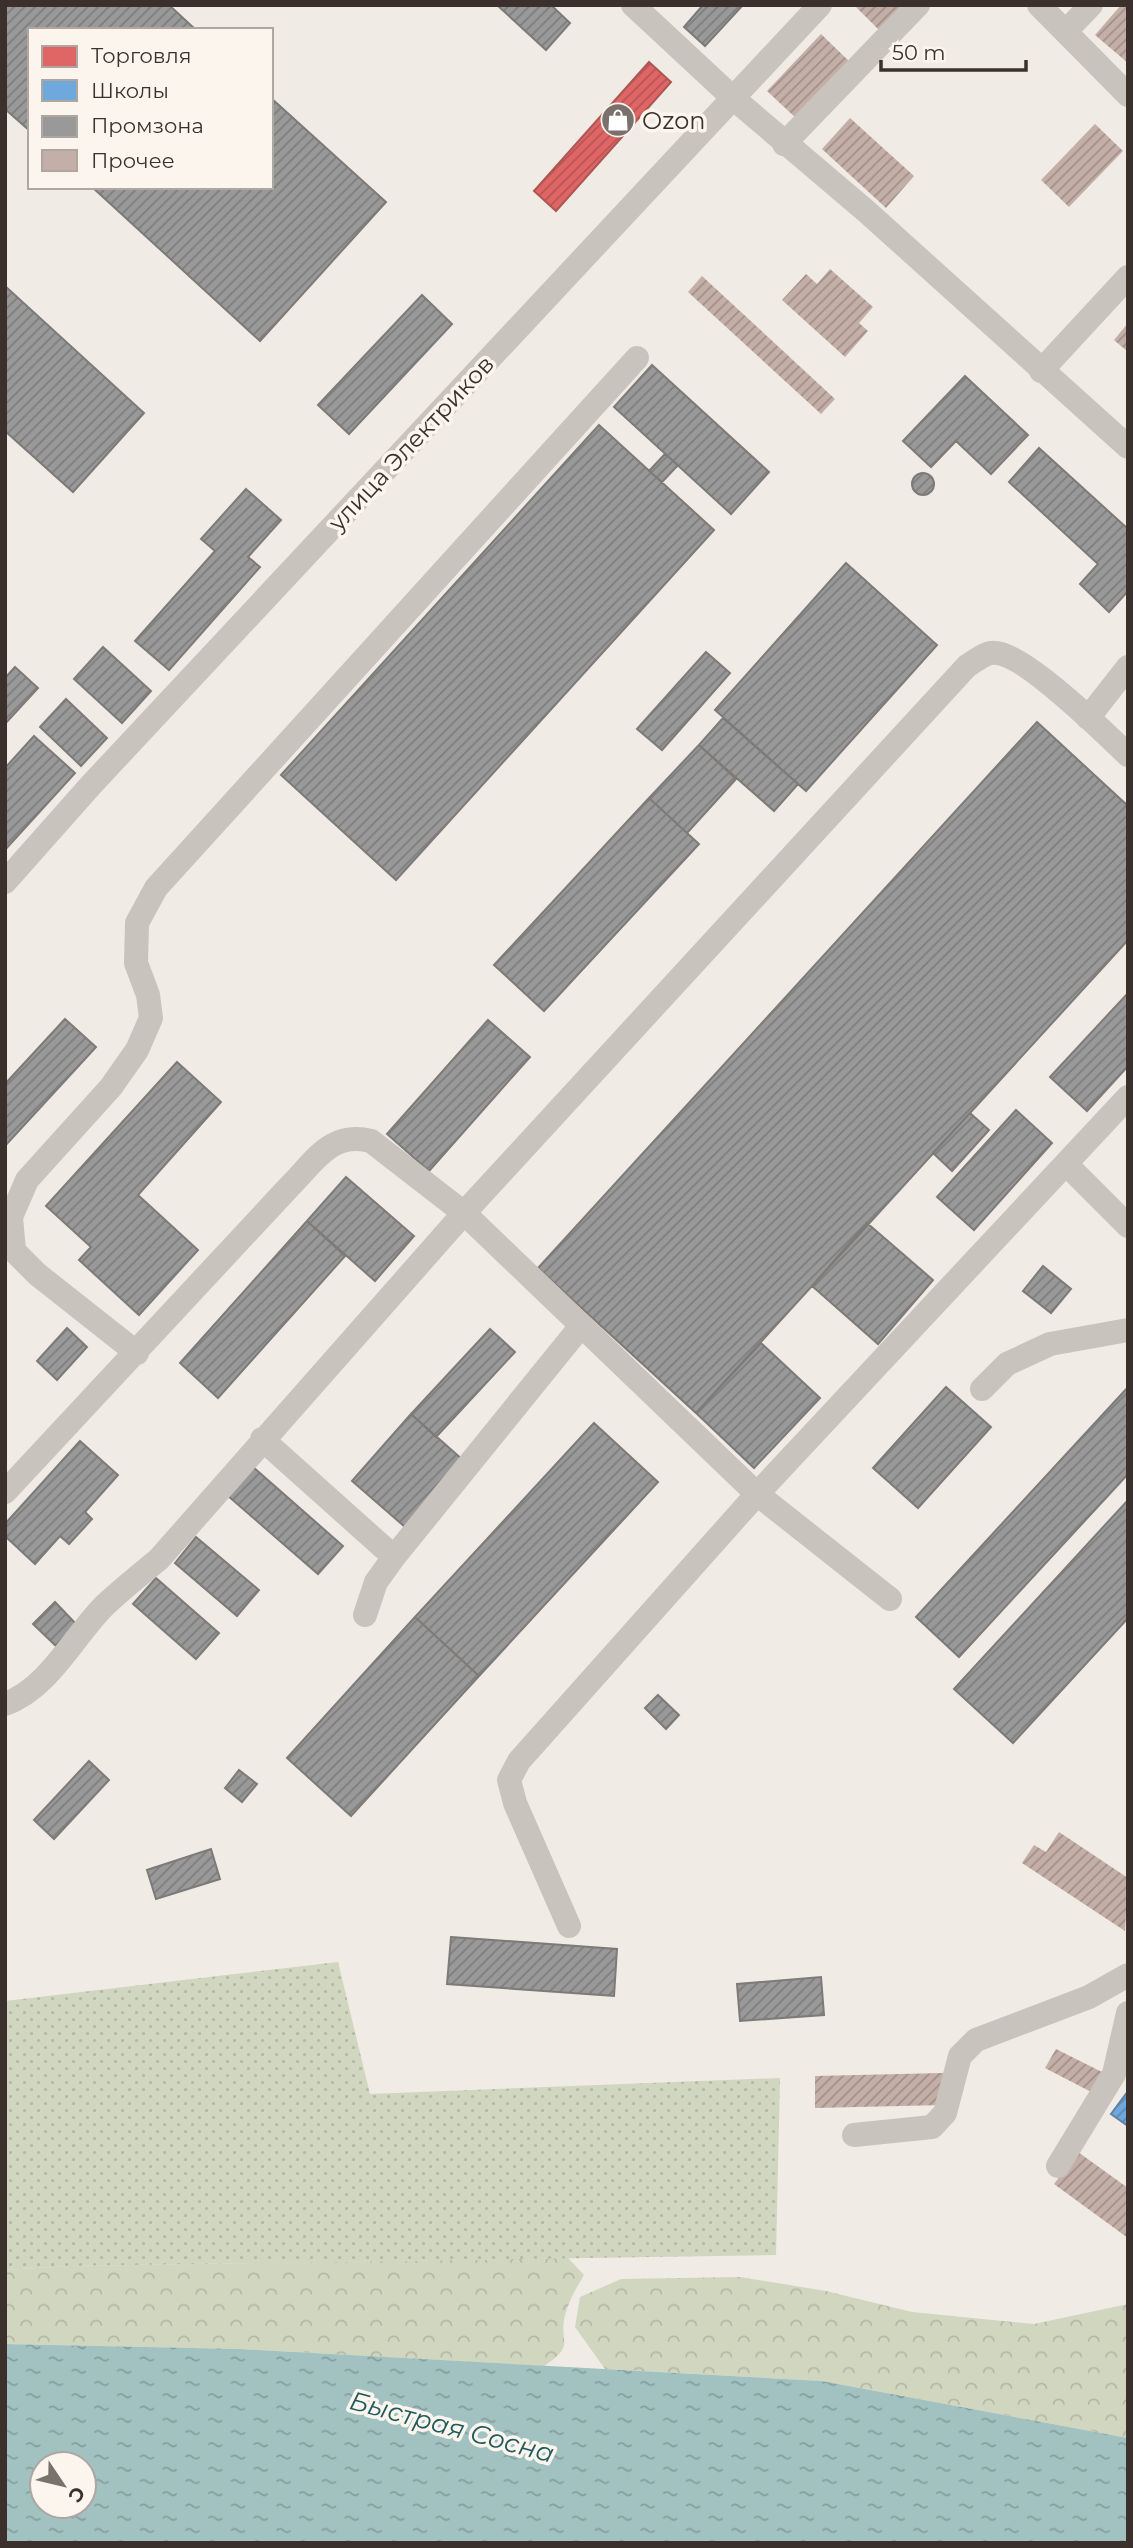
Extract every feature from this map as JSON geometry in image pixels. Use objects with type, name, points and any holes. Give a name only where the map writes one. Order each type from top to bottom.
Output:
[{"type":"street","points":[[633,5],[784,144],[866,211],[1128,447]]},
{"type":"street","name":"улица Электриков","points":[[5,883],[91,785],[820,5]]},
{"type":"street","points":[[784,144],[918,5]]},
{"type":"street","points":[[1039,5],[1128,95]]},
{"type":"street","points":[[1066,31],[1091,5]]},
{"type":"street","points":[[1041,371],[1128,277]]},
{"type":"street","points":[[137,1353],[37,1274],[14,1251],[11,1217],[27,1180],[111,1087],[141,1039],[150,1018],[148,995],[136,963],[137,923],[156,888],[637,358]]},
{"type":"street","points":[[5,1704],[20,1699],[52,1668],[104,1607],[159,1559],[464,1213],[967,666],[990,653],[1009,655],[1088,718],[1128,755]]},
{"type":"street","points":[[1088,718],[1128,667]]},
{"type":"street","points":[[569,1926],[515,1803],[509,1780],[519,1761],[757,1494],[1067,1166],[1128,1097]]},
{"type":"street","points":[[5,1492],[333,1143],[352,1136],[371,1141],[464,1213],[757,1494],[890,1599]]},
{"type":"street","points":[[1067,1166],[1128,1226]]},
{"type":"street","points":[[365,1615],[376,1582],[394,1557],[582,1326]]},
{"type":"street","points":[[982,1389],[1007,1364],[1050,1344],[1128,1330]]},
{"type":"street","points":[[262,1439],[394,1557]]},
{"type":"street","points":[[854,2135],[932,2127],[945,2113],[960,2056],[976,2040],[1088,1997],[1128,1975]]},
{"type":"street","points":[[1058,2166],[1114,2074],[1128,2013]]},
{"type":"green space","points":[[338,1962],[370,2094],[780,2078],[776,2255],[70,2266],[5,2270],[5,2001]]},
{"type":"green space","points":[[568,2258],[584,2275],[565,2315],[563,2348],[544,2366],[240,2349],[5,2344],[5,2270],[70,2266]]},
{"type":"green space","points":[[740,2277],[826,2291],[912,2312],[1034,2324],[1128,2304],[1128,2438],[822,2381],[605,2369],[575,2327],[580,2297],[621,2279]]},
{"type":"water","name":"Быстрая Сосна","points":[[5,2344],[240,2349],[822,2381],[1128,2438],[1128,2543],[5,2543]]},
{"type":"building: Торговля","points":[[649,62],[671,82],[556,211],[534,191]]},
{"type":"building: Школы","points":[[1128,2091],[1128,2126],[1111,2114]]},
{"type":"building: Промзона","points":[[5,5],[169,5],[194,28],[28,28],[28,129],[5,109]]},
{"type":"building: Промзона","points":[[497,5],[551,5],[570,23],[546,50]]},
{"type":"building: Промзона","points":[[703,5],[743,5],[705,46],[684,27]]},
{"type":"building: Промзона","points":[[273,100],[386,202],[260,341],[94,189],[273,189]]},
{"type":"building: Промзона","points":[[5,286],[144,413],[73,492],[5,431]]},
{"type":"building: Промзона","points":[[422,295],[452,324],[349,434],[318,405]]},
{"type":"building: Промзона","points":[[652,365],[769,472],[731,514],[614,407]]},
{"type":"building: Промзона","points":[[965,376],[1028,435],[991,474],[956,441],[931,467],[903,441]]},
{"type":"building: Промзона","points":[[599,425],[714,530],[396,880],[281,775]]},
{"type":"building: Промзона","points":[[1039,448],[1128,529],[1128,591],[1109,612],[1080,584],[1098,564],[1009,482]]},
{"type":"building: Промзона","points":[[665,454],[678,465],[662,482],[649,471]]},
{"type":"building: Промзона","points":[[923,473],[931,476],[934,484],[931,492],[923,495],[915,492],[912,484],[915,476]]},
{"type":"building: Промзона","points":[[246,489],[281,520],[248,557],[260,567],[169,670],[135,641],[215,551],[201,539]]},
{"type":"building: Промзона","points":[[846,563],[937,645],[806,791],[715,710]]},
{"type":"building: Промзона","points":[[103,647],[151,691],[122,723],[74,679]]},
{"type":"building: Промзона","points":[[706,652],[730,673],[662,750],[637,729]]},
{"type":"building: Промзона","points":[[15,667],[38,688],[5,724],[5,678]]},
{"type":"building: Промзона","points":[[66,699],[107,738],[81,766],[40,727]]},
{"type":"building: Промзона","points":[[723,718],[798,784],[774,811],[699,745]]},
{"type":"building: Промзона","points":[[1037,722],[1128,806],[1128,940],[696,1413],[538,1268]]},
{"type":"building: Промзона","points":[[34,736],[75,773],[5,850],[5,768]]},
{"type":"building: Промзона","points":[[699,745],[736,779],[687,833],[649,798]]},
{"type":"building: Промзона","points":[[649,798],[699,844],[544,1011],[494,965]]},
{"type":"building: Промзона","points":[[1128,993],[1128,1066],[1087,1111],[1050,1077]]},
{"type":"building: Промзона","points":[[65,1019],[96,1047],[5,1146],[5,1084]]},
{"type":"building: Промзона","points":[[488,1020],[530,1057],[429,1171],[387,1134]]},
{"type":"building: Промзона","points":[[177,1062],[221,1102],[138,1195],[198,1250],[139,1315],[79,1260],[91,1247],[46,1206]]},
{"type":"building: Промзона","points":[[1016,1110],[1052,1143],[974,1230],[937,1197]]},
{"type":"building: Промзона","points":[[970,1113],[989,1130],[952,1171],[933,1153]]},
{"type":"building: Промзона","points":[[346,1177],[414,1236],[375,1281],[307,1221]]},
{"type":"building: Промзона","points":[[307,1221],[345,1256],[218,1398],[180,1363]]},
{"type":"building: Промзона","points":[[867,1223],[933,1280],[878,1344],[812,1286]]},
{"type":"building: Промзона","points":[[1043,1266],[1071,1289],[1051,1313],[1023,1291]]},
{"type":"building: Промзона","points":[[67,1328],[87,1347],[57,1380],[37,1361]]},
{"type":"building: Промзона","points":[[490,1329],[515,1352],[436,1437],[411,1414]]},
{"type":"building: Промзона","points":[[761,1343],[820,1398],[754,1468],[696,1413]]},
{"type":"building: Промзона","points":[[946,1387],[991,1427],[918,1508],[873,1468]]},
{"type":"building: Промзона","points":[[1128,1387],[1128,1474],[959,1657],[916,1617]]},
{"type":"building: Промзона","points":[[411,1414],[463,1460],[405,1527],[352,1481]]},
{"type":"building: Промзона","points":[[594,1423],[658,1482],[479,1676],[415,1617]]},
{"type":"building: Промзона","points":[[80,1441],[118,1475],[85,1512],[92,1519],[69,1544],[60,1536],[35,1564],[5,1536],[5,1524]]},
{"type":"building: Промзона","points":[[253,1467],[343,1546],[318,1574],[228,1496]]},
{"type":"building: Промзона","points":[[1128,1500],[1128,1618],[1013,1743],[954,1689]]},
{"type":"building: Промзона","points":[[196,1537],[259,1590],[237,1616],[175,1563]]},
{"type":"building: Промзона","points":[[156,1578],[219,1633],[196,1659],[133,1604]]},
{"type":"building: Промзона","points":[[55,1602],[77,1625],[56,1646],[33,1624]]},
{"type":"building: Промзона","points":[[415,1617],[479,1676],[351,1816],[287,1758]]},
{"type":"building: Промзона","points":[[658,1695],[679,1715],[666,1729],[645,1708]]},
{"type":"building: Промзона","points":[[89,1761],[109,1780],[54,1839],[34,1820]]},
{"type":"building: Промзона","points":[[239,1770],[257,1784],[242,1802],[225,1788]]},
{"type":"building: Промзона","points":[[211,1849],[220,1879],[156,1899],[147,1870]]},
{"type":"building: Промзона","points":[[451,1937],[617,1949],[614,1996],[447,1984]]},
{"type":"building: Промзона","points":[[821,1977],[824,2015],[740,2021],[737,1984]]},
{"type":"building: Прочее","points":[[854,5],[904,5],[879,30]]},
{"type":"building: Прочее","points":[[1121,5],[1128,5],[1128,63],[1095,35]]},
{"type":"building: Прочее","points":[[821,34],[852,64],[798,120],[767,91]]},
{"type":"building: Прочее","points":[[850,118],[914,176],[886,208],[822,149]]},
{"type":"building: Прочее","points":[[1095,124],[1123,151],[1069,207],[1041,180]]},
{"type":"building: Прочее","points":[[830,269],[873,307],[859,323],[868,331],[845,357],[782,300],[806,274],[817,284]]},
{"type":"building: Прочее","points":[[702,276],[835,399],[821,414],[688,292]]},
{"type":"building: Прочее","points":[[1128,323],[1128,352],[1114,340]]},
{"type":"building: Прочее","points":[[1059,1832],[1128,1878],[1125,1931],[1022,1863],[1034,1845],[1046,1852]]},
{"type":"building: Прочее","points":[[1056,2049],[1108,2075],[1097,2095],[1045,2068]]},
{"type":"building: Прочее","points":[[943,2073],[944,2105],[815,2108],[815,2076]]},
{"type":"building: Прочее","points":[[1078,2152],[1128,2188],[1128,2238],[1054,2184]]},
{"type":"place","name":"Ozon","points":[[618,120]]}]
